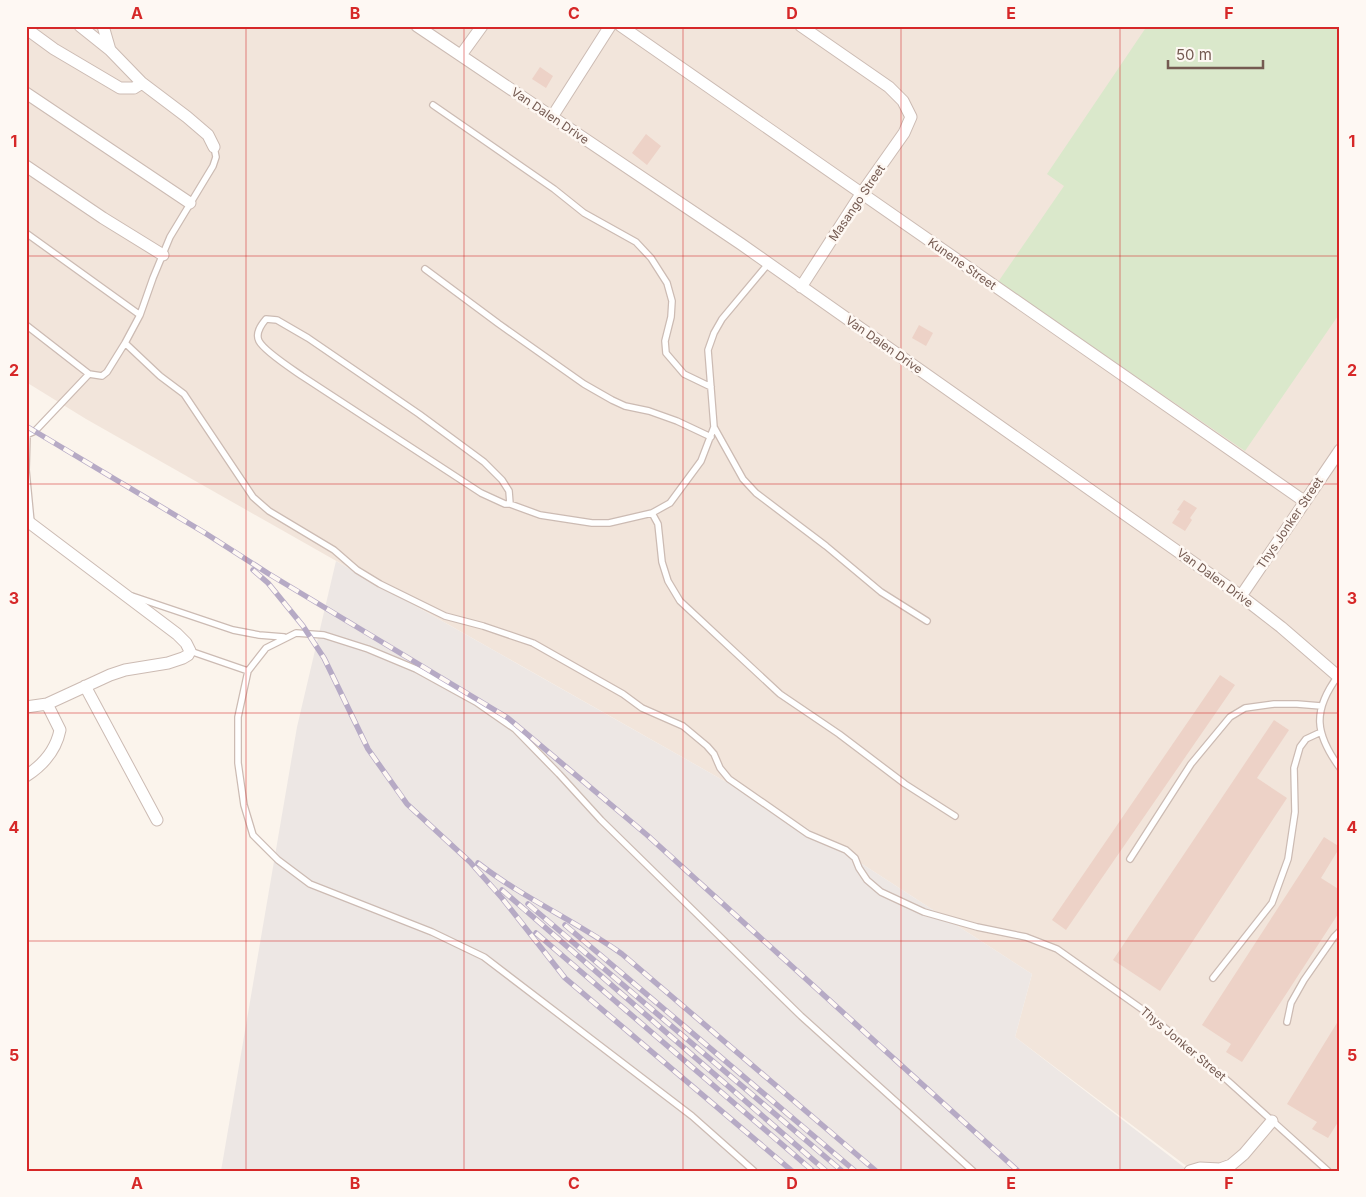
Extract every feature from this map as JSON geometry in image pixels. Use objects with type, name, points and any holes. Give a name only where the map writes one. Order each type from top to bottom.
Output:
[{"type":"street","points":[[80,26],[110,50],[142,83],[208,135],[214,147]]},
{"type":"street","points":[[103,26],[110,50]]},
{"type":"street","name":"Van Dalen Drive","points":[[418,26],[768,264],[1241,596],[1281,627],[1339,677]]},
{"type":"street","points":[[461,55],[482,26]]},
{"type":"street","points":[[552,118],[610,26]]},
{"type":"street","name":"Kunene Street","points":[[621,26],[1304,501]]},
{"type":"street","name":"Masango Street","points":[[801,287],[861,194],[904,134],[911,117],[903,101],[889,87],[802,26]]},
{"type":"street","points":[[26,27],[54,50],[120,88],[134,88],[142,83]]},
{"type":"street","points":[[26,93],[190,204]]},
{"type":"street","points":[[26,166],[103,218],[163,255]]},
{"type":"street","name":"Thys Jonker Street","points":[[1241,596],[1340,450]]},
{"type":"street","points":[[26,707],[47,704],[124,670],[168,663],[183,658],[190,651],[186,643],[177,634],[29,522]]},
{"type":"street","points":[[85,686],[157,820]]},
{"type":"street","points":[[26,776],[45,761],[58,741],[60,730],[47,704]]},
{"type":"street","points":[[1190,1171],[1209,1168],[1220,1169],[1231,1165],[1244,1154],[1272,1121]]},
{"type":"lane","points":[[433,105],[554,189],[584,213],[636,242],[651,258],[667,283],[672,301],[672,317],[665,341],[666,353],[684,374],[711,387]]},
{"type":"lane","points":[[26,325],[89,374],[102,376],[107,372],[140,315],[170,237],[213,166],[216,157],[214,147]]},
{"type":"lane","points":[[26,233],[140,315]]},
{"type":"lane","points":[[510,504],[510,491],[484,462],[418,414],[308,338],[278,320],[266,319],[261,325],[258,332],[259,341],[275,356],[302,376],[481,493],[505,504],[540,515],[592,523],[609,523],[652,513],[670,503],[702,461],[714,427],[708,350],[714,333],[722,319],[768,264]]},
{"type":"lane","points":[[425,269],[498,324],[584,384],[625,406],[668,417],[711,436]]},
{"type":"lane","name":"Thys Jonker Street","points":[[125,343],[191,402],[253,497],[269,511],[334,550],[357,570],[380,584],[445,616],[483,626],[533,643],[623,694],[642,708],[683,726],[714,754],[720,768],[729,779],[808,834],[846,850],[855,858],[866,880],[881,892],[924,912],[977,927],[1026,937],[1057,949],[1146,1012],[1228,1081],[1328,1171]]},
{"type":"lane","points":[[29,522],[26,435],[35,431],[89,374]]},
{"type":"lane","points":[[714,427],[743,479],[756,494],[826,546],[881,592],[927,621]]},
{"type":"lane","points":[[652,513],[658,524],[662,562],[668,581],[680,601],[780,694],[905,784],[955,816]]},
{"type":"lane","points":[[124,594],[233,630],[286,638]]},
{"type":"lane","points":[[754,1171],[692,1116],[484,958],[432,932],[310,884],[278,860],[253,834],[244,805],[238,763],[238,717],[248,671],[266,648],[296,633],[324,635],[368,649],[416,669],[476,702],[515,729],[601,820],[800,1016],[973,1171]]},
{"type":"lane","points":[[190,651],[248,671]]},
{"type":"lane","points":[[1339,677],[1329,688],[1318,724],[1327,750],[1340,768]]},
{"type":"lane","points":[[1130,859],[1191,764],[1230,717],[1245,708],[1274,704],[1322,706]]},
{"type":"lane","points":[[1213,978],[1272,904],[1288,859],[1295,812],[1294,768],[1300,747],[1306,739],[1321,732]]},
{"type":"lane","points":[[1287,1022],[1291,1003],[1304,980],[1340,931]]},
{"type":"shaded area","points":[[26,26],[1340,26],[1340,1171],[1193,1171],[1015,1037],[1032,974],[802,825],[86,419],[26,382]]},
{"type":"shaded area","points":[[336,561],[802,825],[1032,974],[1015,1037],[1189,1171],[221,1171],[297,727]]},
{"type":"green space","points":[[1147,26],[1169,26],[1172,28],[1173,26],[1340,26],[1340,313],[1245,451],[998,282],[1064,186],[1047,174]]},
{"type":"building","points":[[540,67],[553,76],[546,88],[532,79]]},
{"type":"building","points":[[646,134],[661,146],[647,165],[632,153]]},
{"type":"building","points":[[919,325],[933,333],[926,346],[912,338]]},
{"type":"building","points":[[1184,500],[1197,508],[1190,518],[1192,520],[1185,531],[1172,523],[1180,511],[1177,510]]},
{"type":"building","points":[[1220,675],[1235,685],[1066,930],[1052,920]]},
{"type":"building","points":[[1274,720],[1289,730],[1257,778],[1287,798],[1160,991],[1113,960]]},
{"type":"building","points":[[1324,837],[1340,847],[1321,878],[1340,890],[1340,911],[1242,1062],[1226,1052],[1231,1044],[1202,1025]]},
{"type":"building","points":[[1340,1018],[1340,1119],[1328,1138],[1312,1129],[1317,1122],[1287,1104]]},
{"type":"railway","points":[[26,426],[508,718],[647,835],[1018,1171]]},
{"type":"railway","points":[[253,570],[268,583],[303,626],[324,658],[368,749],[407,804],[470,862],[502,898],[565,978],[792,1171]]},
{"type":"railway","points":[[478,863],[495,876],[622,954],[876,1171]]},
{"type":"railway","points":[[502,890],[826,1171]]},
{"type":"railway","points":[[528,904],[842,1171]]},
{"type":"railway","points":[[565,925],[855,1171]]},
{"type":"railway","points":[[536,933],[813,1171]]}]
